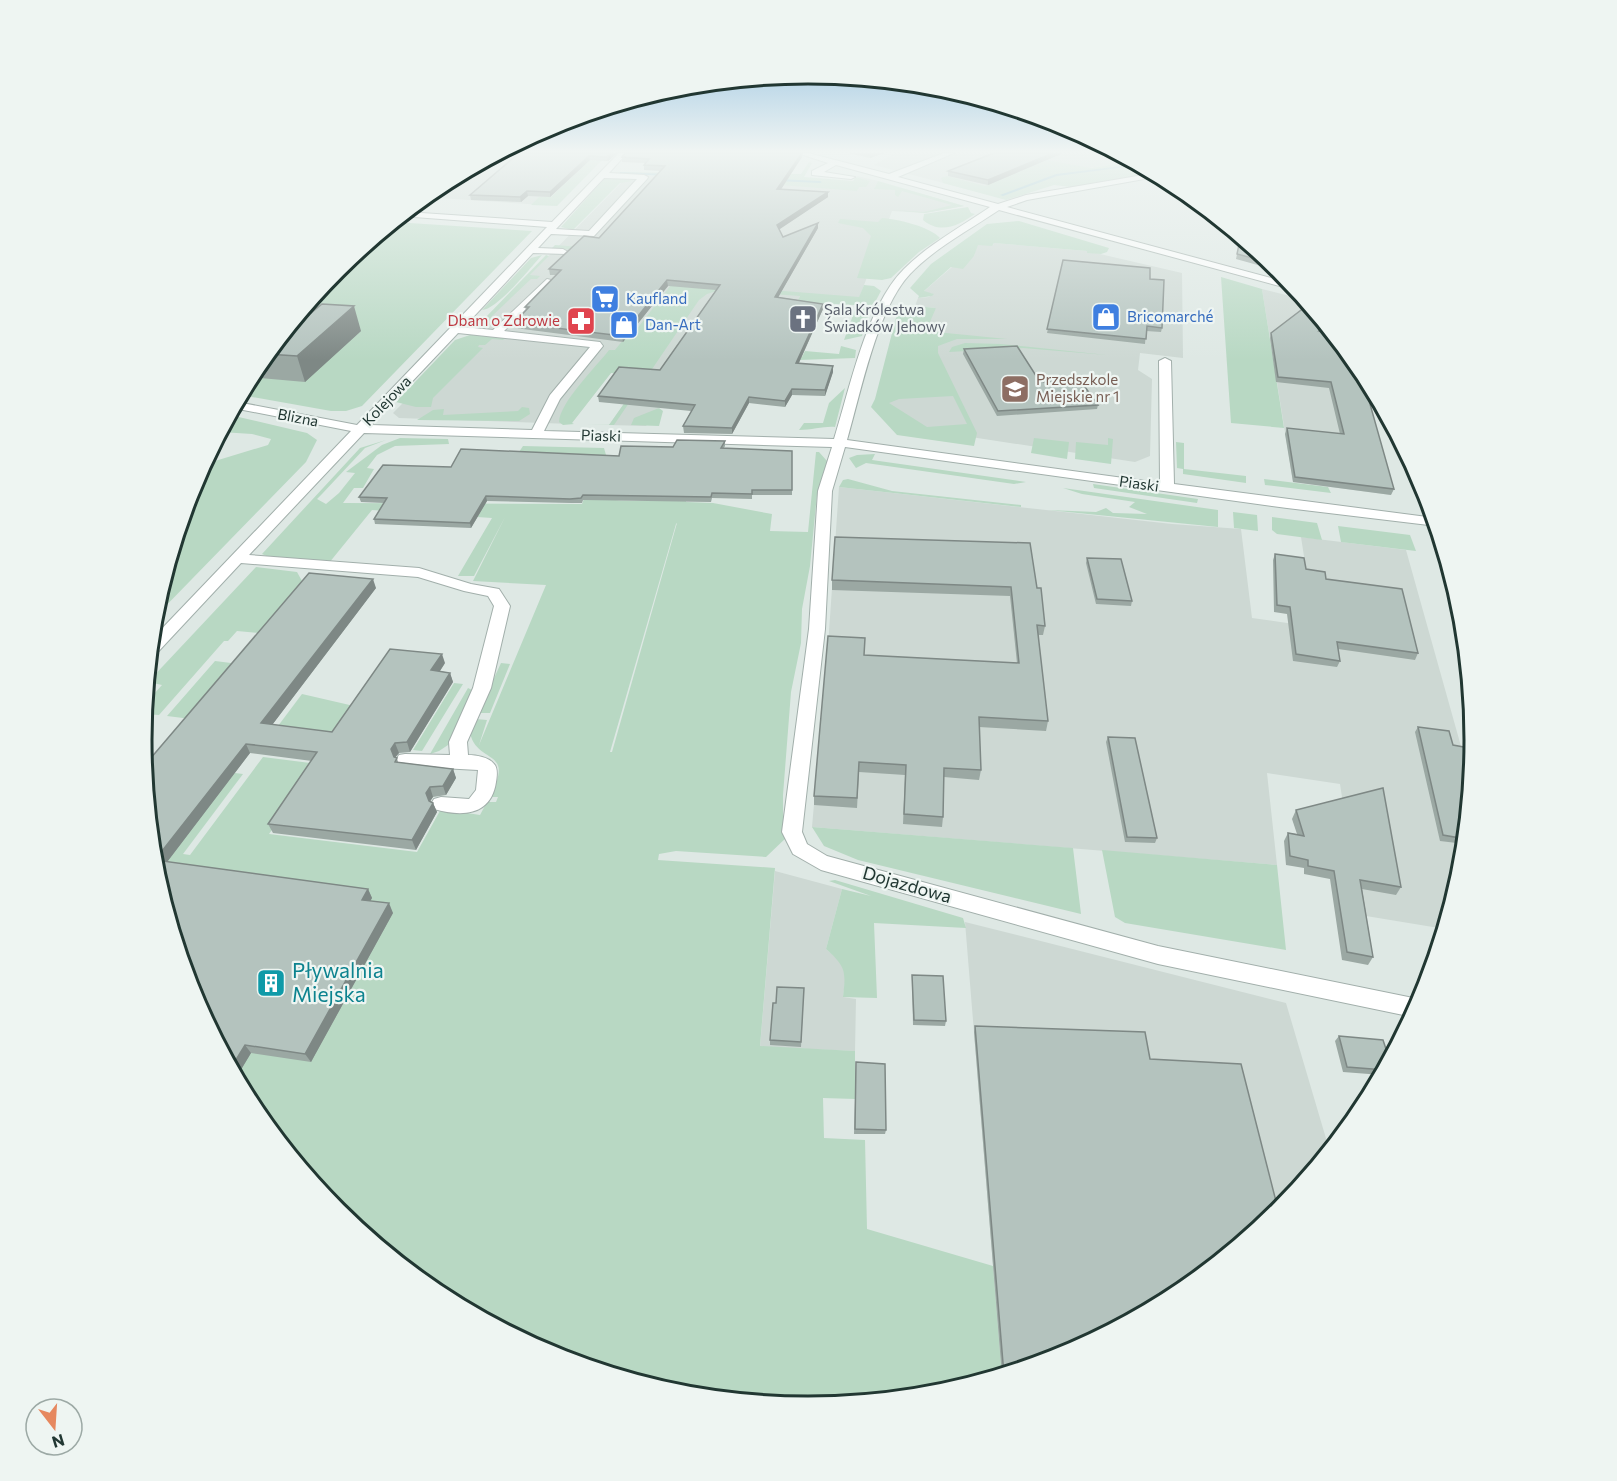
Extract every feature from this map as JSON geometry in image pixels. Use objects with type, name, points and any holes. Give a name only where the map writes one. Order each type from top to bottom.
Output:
[{"type":"street","points":[[490,222],[591,234],[602,222]]},
{"type":"street","name":"Kolejowa","points":[[161,635],[558,222]]},
{"type":"street","points":[[842,443],[875,326],[886,298],[905,273],[923,256],[974,222]]},
{"type":"street","points":[[1053,222],[1280,284]]},
{"type":"street","points":[[530,250],[563,252],[556,259]]},
{"type":"street","points":[[496,333],[547,282]]},
{"type":"street","points":[[456,329],[596,344],[597,346],[554,398],[536,434]]},
{"type":"street","points":[[1165,361],[1167,488]]},
{"type":"street","name":"Blizna","points":[[243,407],[361,429]]},
{"type":"street","name":"Piaski","points":[[361,429],[842,443],[1427,521]]},
{"type":"street","name":"Dojazdowa","points":[[842,443],[825,491],[817,629],[792,832],[800,849],[821,862],[1158,955],[1409,1006]]},
{"type":"street","points":[[237,558],[419,573],[469,588],[494,592],[502,606],[482,688],[458,742],[459,762]]},
{"type":"street","points":[[405,760],[476,762],[487,767],[488,781],[474,806],[441,804]]},
{"type":"shaded area","points":[[582,222],[888,222],[858,301],[800,296],[796,305],[663,401],[646,426],[609,425],[705,289],[678,287],[571,424],[399,418],[393,413]]},
{"type":"shaded area","points":[[994,243],[1087,251],[1182,273],[1183,358],[1140,353],[1138,370],[1152,379],[1150,456],[1135,462],[919,429],[875,399],[936,308],[915,306],[918,298],[929,297],[933,294],[923,292],[952,267],[974,256],[977,245],[993,245]]},
{"type":"shaded area","points":[[1262,289],[1291,296],[1329,341],[1361,387],[1391,495],[1293,482]]},
{"type":"shaded area","points":[[839,487],[1172,524],[1241,529],[1252,618],[1315,627],[1301,537],[1406,550],[1465,759],[1459,826],[1452,869],[1438,928],[1360,915],[1340,784],[1267,773],[1277,865],[812,827]]},
{"type":"shaded area","points":[[775,871],[842,889],[826,949],[841,962],[846,975],[843,997],[856,999],[855,1051],[760,1047]]},
{"type":"shaded area","points":[[965,922],[1286,1003],[1327,1142],[1273,1205],[1208,1261],[1173,1286],[1099,1329],[1060,1347],[1001,1368]]},
{"type":"green space","points":[[565,222],[581,222],[573,230],[561,227]]},
{"type":"green space","points":[[905,222],[929,230],[940,238],[919,252],[891,278],[882,280],[857,278],[871,236],[863,228],[838,223]]},
{"type":"green space","points":[[927,222],[963,222],[943,228]]},
{"type":"green space","points":[[1023,222],[1109,248],[1107,252],[1101,254],[994,243],[992,246],[978,245],[974,256],[963,269],[951,267],[924,291],[934,294],[932,296],[918,298],[919,296],[910,288],[931,264],[987,224]]},
{"type":"green space","points":[[406,223],[532,231],[362,406],[346,411],[331,411],[250,397],[285,346],[327,306],[317,306],[344,276]]},
{"type":"green space","points":[[555,245],[701,257],[723,289],[707,294],[699,300],[614,425],[609,425],[644,375],[611,373],[572,423],[574,424],[563,425],[559,422],[565,405],[580,385],[609,350],[615,350],[623,340],[630,338],[684,268],[609,253],[552,248]]},
{"type":"green space","points":[[542,255],[505,296],[482,310],[531,258]]},
{"type":"green space","points":[[546,255],[549,256],[530,275],[540,276],[537,279],[531,279],[491,317],[502,319],[494,326],[480,324],[479,318],[485,318]]},
{"type":"green space","points":[[1221,277],[1262,289],[1284,428],[1231,423]]},
{"type":"green space","points":[[864,285],[874,286],[881,291],[873,306],[797,302],[800,296],[732,291],[748,288],[859,297]]},
{"type":"green space","points":[[915,306],[936,308],[926,331],[1007,339],[957,339],[938,346],[938,353],[977,433],[974,446],[897,435],[871,407],[898,310]],"holes":[[[953,396],[967,424],[927,427],[889,403],[899,399]]]},
{"type":"green space","points":[[856,307],[871,308],[862,336],[844,340]]},
{"type":"green space","points":[[470,335],[506,337],[503,340],[492,339],[485,345],[479,345],[478,347],[483,348],[433,398],[431,407],[416,407],[396,402],[455,340]]},
{"type":"green space","points":[[965,343],[1001,344],[1107,355],[1023,348],[949,352],[952,347]]},
{"type":"green space","points":[[841,346],[856,350],[855,358],[799,360],[798,357],[802,357],[805,351],[839,354]]},
{"type":"green space","points":[[845,388],[835,427],[799,430],[804,423],[823,423],[829,403]]},
{"type":"green space","points":[[522,407],[529,408],[530,414],[519,421],[417,420],[433,410],[444,409],[443,415],[518,411]]},
{"type":"green space","points":[[659,408],[663,411],[659,426],[631,425],[634,418]]},
{"type":"green space","points":[[237,417],[307,433],[317,440],[306,462],[166,605],[187,529],[202,489],[220,450],[222,447],[215,461],[268,445],[271,439],[252,434],[229,433]]},
{"type":"green space","points":[[400,438],[448,439],[449,444],[395,446],[377,455],[367,468],[374,469],[363,488],[354,488],[343,503],[582,504],[586,493],[627,501],[653,501],[656,495],[686,497],[686,502],[713,503],[772,514],[770,531],[808,532],[816,452],[819,452],[827,461],[817,494],[810,566],[802,609],[801,643],[791,692],[783,795],[783,814],[788,836],[766,857],[676,851],[659,854],[658,860],[775,868],[760,1046],[855,1051],[855,1099],[823,1098],[824,1138],[865,1140],[867,1229],[993,1266],[1001,1368],[937,1384],[894,1391],[851,1396],[808,1397],[766,1396],[680,1384],[639,1375],[597,1362],[557,1347],[480,1309],[409,1261],[344,1205],[288,1140],[240,1069],[202,992],[174,910],[161,843],[235,773],[243,774],[183,854],[190,855],[263,757],[318,764],[269,834],[417,852],[441,809],[480,815],[487,802],[496,802],[498,797],[489,797],[499,771],[493,759],[474,743],[470,733],[476,719],[487,720],[479,745],[546,585],[473,581],[505,517],[474,576],[458,576],[492,518],[372,510],[329,563],[269,557],[262,554],[360,448],[386,440],[365,448],[317,499],[326,504],[339,493],[355,473],[346,472],[382,445]],"holes":[[[677,523],[612,752],[610,752],[676,524]]]},
{"type":"green space","points":[[1034,438],[1069,442],[1067,459],[1031,453]]},
{"type":"green space","points":[[1108,438],[1113,439],[1111,464],[1075,459],[1076,442],[1108,445]]},
{"type":"green space","points":[[1176,442],[1184,443],[1184,469],[1246,476],[1246,483],[1183,474],[1183,469],[1177,468]]},
{"type":"green space","points":[[523,446],[604,448],[606,455],[604,460],[517,455]]},
{"type":"green space","points":[[875,454],[872,460],[1026,482],[1014,484],[866,463],[856,468],[849,458]]},
{"type":"green space","points":[[848,479],[892,491],[1021,505],[1021,507],[839,487],[843,480]]},
{"type":"green space","points":[[1264,479],[1328,487],[1331,493],[1265,485]]},
{"type":"green space","points":[[1093,484],[1198,499],[1197,503],[1094,488]]},
{"type":"green space","points":[[1063,488],[1218,510],[1218,527],[1048,510],[1096,512],[1106,508],[1113,513],[1147,514],[1129,507],[1135,502],[1082,494]]},
{"type":"green space","points":[[1233,512],[1257,515],[1258,531],[1234,528]]},
{"type":"green space","points":[[1272,517],[1317,523],[1322,540],[1277,534],[1272,530]]},
{"type":"green space","points":[[1338,526],[1410,535],[1416,551],[1341,542]]},
{"type":"green space","points":[[256,567],[297,572],[302,581],[259,633],[237,631],[228,641],[224,641],[159,715],[153,715],[153,695],[162,685],[155,683],[156,674]]},
{"type":"green space","points":[[215,661],[239,664],[191,719],[167,716]]},
{"type":"green space","points":[[501,663],[510,664],[490,713],[478,713]]},
{"type":"green space","points":[[454,683],[463,684],[422,751],[413,750]]},
{"type":"green space","points":[[468,688],[472,690],[448,745],[430,754]]},
{"type":"green space","points":[[302,694],[354,706],[333,737],[275,730]]},
{"type":"green space","points":[[812,827],[1073,848],[1081,914],[858,860],[824,846]]},
{"type":"green space","points":[[1102,850],[1277,865],[1286,950],[1125,923],[1115,917]]},
{"type":"green space","points":[[835,880],[963,918],[966,928],[874,923],[877,998],[843,997],[843,970],[838,960],[826,949],[842,889],[871,896],[829,881]]},
{"type":"building","points":[[614,222],[781,222],[777,225],[783,237],[818,223],[775,297],[823,304],[796,363],[833,366],[825,390],[792,389],[785,401],[749,397],[732,428],[683,426],[695,405],[598,396],[619,367],[660,370],[720,285],[667,280],[622,336],[514,323],[529,307],[525,307],[561,270],[549,269],[584,236],[599,238]]},
{"type":"building","points":[[1239,245],[1254,258],[1237,254]]},
{"type":"building","name":"Bricomarché","points":[[1063,260],[1150,268],[1150,279],[1164,280],[1162,328],[1147,326],[1146,339],[1047,329]]},
{"type":"building","points":[[322,304],[354,306],[297,356],[278,355],[288,341],[311,313]]},
{"type":"building","points":[[1303,309],[1329,341],[1369,399],[1394,489],[1295,477],[1287,428],[1344,434],[1331,382],[1278,377],[1271,333]]},
{"type":"building","points":[[1017,346],[1040,382],[1080,380],[1098,405],[998,411],[964,349]]},
{"type":"building","points":[[677,440],[725,441],[721,448],[792,451],[792,490],[752,490],[752,494],[712,493],[711,497],[583,495],[581,498],[570,499],[486,496],[470,523],[374,519],[387,498],[359,497],[383,465],[451,467],[461,449],[619,456],[621,446],[673,447]]},
{"type":"building","points":[[835,537],[1030,543],[1037,588],[1041,588],[1045,626],[1037,625],[1048,721],[979,717],[981,770],[944,768],[943,817],[904,814],[906,765],[859,762],[857,798],[814,796],[828,636],[865,638],[864,655],[1019,663],[1011,587],[832,580]]},
{"type":"building","points":[[1275,554],[1304,558],[1306,569],[1325,572],[1326,579],[1402,589],[1418,653],[1337,642],[1340,661],[1296,654],[1290,607],[1277,605]]},
{"type":"building","points":[[1087,558],[1121,559],[1132,601],[1097,599]]},
{"type":"building","points":[[309,573],[373,579],[261,723],[332,732],[390,649],[442,654],[431,670],[450,673],[407,742],[395,743],[391,749],[394,757],[397,758],[395,762],[453,769],[443,786],[430,787],[426,793],[429,801],[433,803],[412,840],[268,824],[317,752],[246,744],[162,851],[153,783],[152,756]]},
{"type":"building","points":[[1418,727],[1449,731],[1453,745],[1465,747],[1464,783],[1457,837],[1443,835]]},
{"type":"building","points":[[1108,737],[1135,738],[1157,838],[1127,837]]},
{"type":"building","points":[[1383,788],[1401,887],[1360,880],[1373,957],[1347,952],[1334,871],[1308,866],[1308,860],[1290,856],[1288,833],[1304,836],[1296,810]]},
{"type":"building","points":[[164,861],[368,889],[362,900],[389,903],[305,1054],[245,1045],[236,1061],[202,992],[187,952],[174,910]]},
{"type":"building","points":[[912,975],[943,976],[946,1021],[914,1020]]},
{"type":"building","points":[[777,987],[804,988],[801,1042],[770,1040],[773,1003],[776,1003]]},
{"type":"building","points":[[975,1026],[1145,1032],[1150,1059],[1241,1064],[1276,1202],[1208,1261],[1137,1309],[1060,1347],[1003,1367]]},
{"type":"building","points":[[1339,1036],[1383,1040],[1387,1051],[1377,1069],[1347,1067]]},
{"type":"building","points":[[856,1062],[885,1064],[886,1130],[855,1129]]},
{"type":"place","name":"Kaufland","points":[[605,299]]},
{"type":"place","name":"Bricomarché","points":[[1106,317]]},
{"type":"place","name":"Sala Królestwa Świadków Jehowy","points":[[803,319]]},
{"type":"place","name":"Dbam o Zdrowie","points":[[581,321]]},
{"type":"place","name":"Dan-Art","points":[[624,325]]},
{"type":"place","name":"Przedszkole Miejskie nr 1","points":[[1015,389]]},
{"type":"place","name":"Pływalnia Miejska","points":[[271,983]]}]
